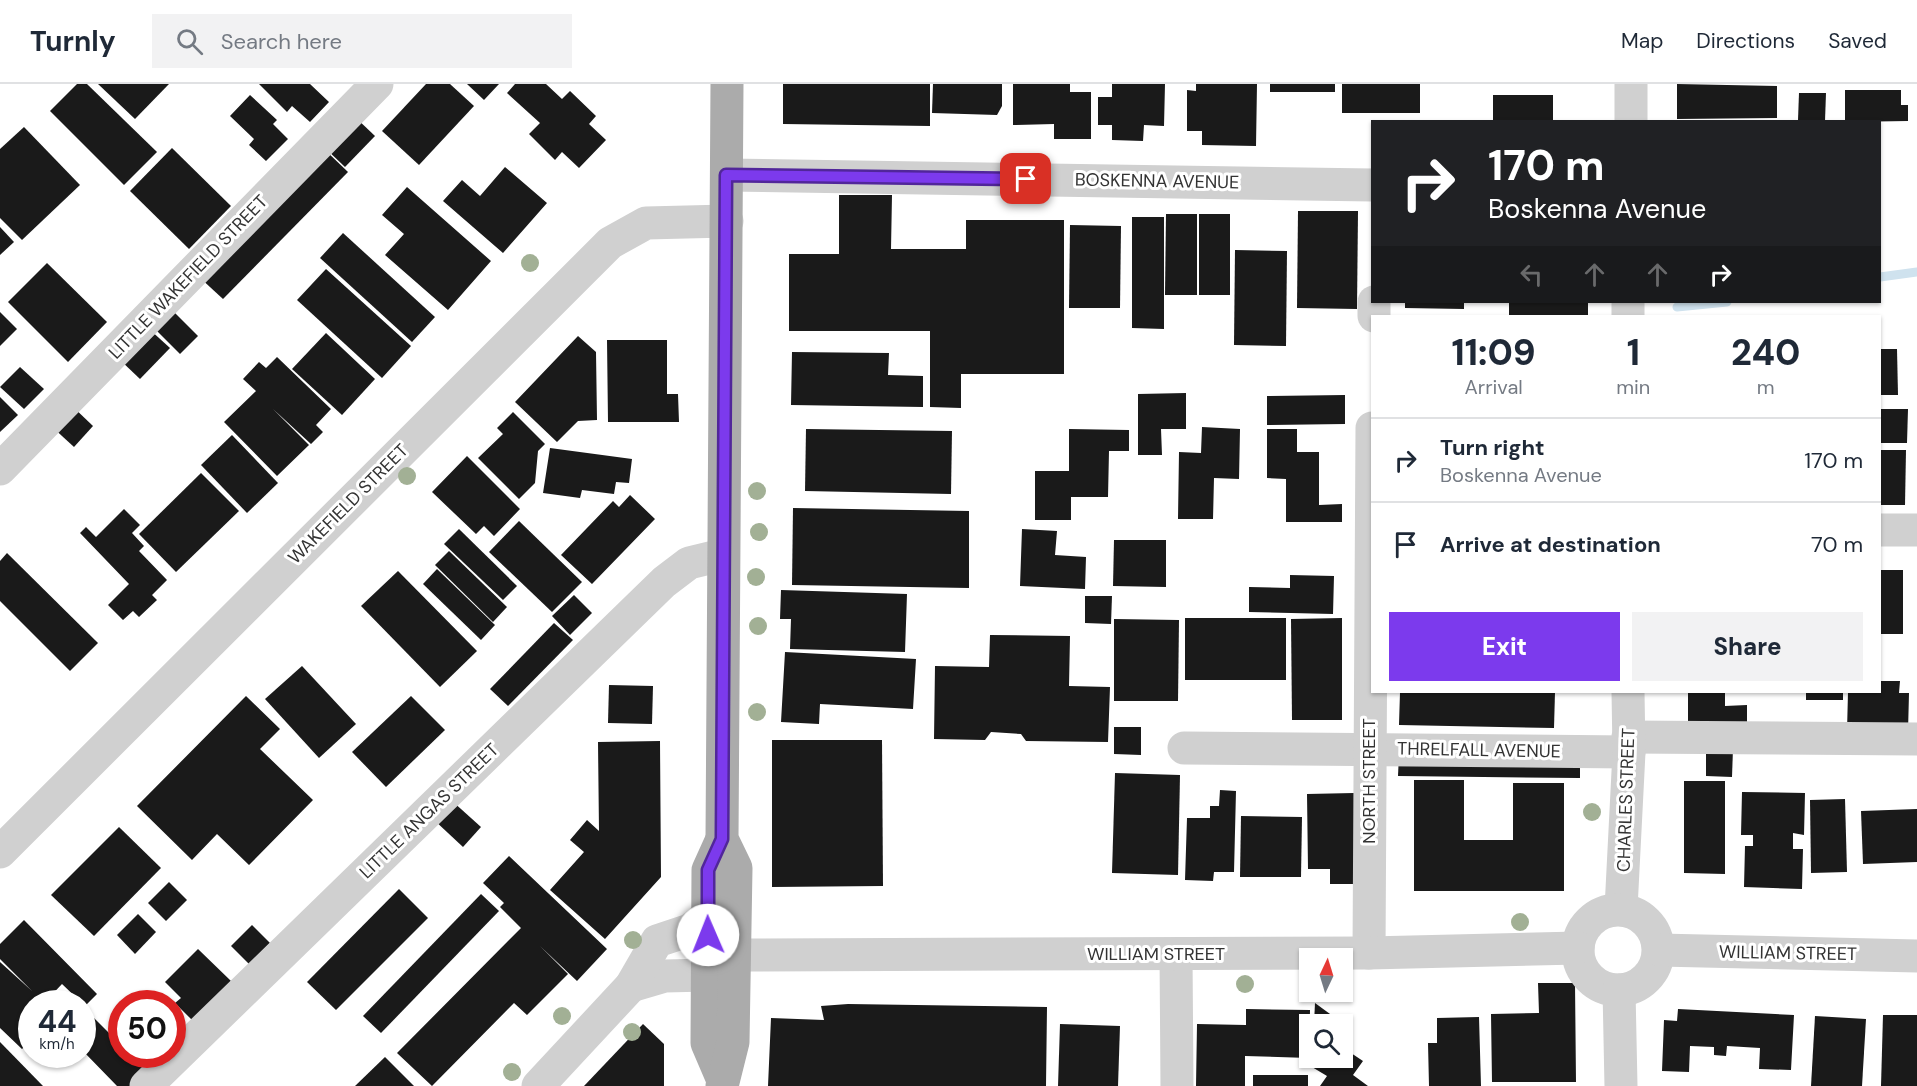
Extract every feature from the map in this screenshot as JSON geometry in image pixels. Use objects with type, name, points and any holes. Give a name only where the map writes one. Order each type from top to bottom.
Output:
[{"type":"main road","points":[[722,1082],[707,1043],[707,916],[708,870],[722,839],[728,84]]},
{"type":"main road","points":[[722,839],[736,868],[733,1042],[722,1082]]},
{"type":"street","name":"LITTLE WAKEFIELD STREET","points":[[0,470],[377,84]]},
{"type":"street","points":[[1630,120],[1631,84]]},
{"type":"street","name":"BOSKENNA AVENUE","points":[[726,175],[1371,185]]},
{"type":"street","name":"WAKEFIELD STREET","points":[[0,852],[610,243],[646,223],[726,222]]},
{"type":"street","points":[[1881,530],[1917,530]]},
{"type":"street","name":"NORTH STREET","points":[[1369,953],[1371,535]]},
{"type":"street","name":"LITTLE ANGAS STREET","points":[[146,1086],[664,582],[689,563],[723,555]]},
{"type":"street","name":"CHARLES STREET","points":[[1621,909],[1629,744],[1628,693]]},
{"type":"street","name":"THRELFALL AVENUE","points":[[1185,748],[1369,748],[1917,739]]},
{"type":"street","points":[[1621,909],[1642,917],[1652,927],[1659,950],[1656,964],[1649,976],[1638,985],[1619,990],[1599,985],[1588,976],[1581,964],[1578,948],[1587,924],[1598,915],[1621,909]]},
{"type":"street","points":[[538,1086],[631,986],[657,941],[690,930],[707,916]]},
{"type":"street","name":"WILLIAM STREET","points":[[734,955],[1369,953],[1578,948]]},
{"type":"street","name":"WILLIAM STREET","points":[[1659,950],[1917,956]]},
{"type":"street","points":[[1176,954],[1177,1086]]},
{"type":"street","points":[[631,986],[665,976],[707,975]]},
{"type":"street","points":[[1619,990],[1621,1086]]},
{"type":"building","points":[[77,84],[87,84],[157,152],[124,185],[50,111]]},
{"type":"building","points":[[98,84],[169,84],[135,119]]},
{"type":"building","points":[[259,84],[310,84],[329,102],[310,122],[292,106],[287,112]]},
{"type":"building","points":[[426,84],[450,84],[474,106],[419,165],[382,131]]},
{"type":"building","points":[[467,84],[499,84],[484,100]]},
{"type":"building","points":[[515,84],[546,84],[562,99],[570,91],[596,116],[589,124],[606,140],[579,168],[562,152],[555,160],[529,134],[540,123],[507,93]]},
{"type":"building","points":[[783,84],[930,84],[930,126],[783,124]]},
{"type":"building","points":[[933,84],[1002,84],[1002,106],[997,115],[932,113]]},
{"type":"building","points":[[1013,84],[1070,84],[1070,92],[1091,92],[1091,139],[1054,139],[1054,124],[1013,125]]},
{"type":"building","points":[[1112,84],[1165,84],[1164,126],[1144,125],[1143,141],[1112,140],[1112,125],[1098,125],[1098,97],[1112,97]]},
{"type":"building","points":[[1196,84],[1257,84],[1256,146],[1202,145],[1202,131],[1187,131],[1187,90],[1196,91]]},
{"type":"building","points":[[1270,84],[1335,84],[1335,92],[1270,92]]},
{"type":"building","points":[[1342,84],[1420,84],[1420,113],[1342,113]]},
{"type":"building","points":[[1677,84],[1777,86],[1777,118],[1677,119]]},
{"type":"building","points":[[1845,90],[1901,90],[1901,105],[1908,105],[1908,121],[1845,120]]},
{"type":"building","points":[[1799,93],[1826,93],[1825,120],[1798,120]]},
{"type":"building","points":[[250,95],[277,120],[273,124],[288,139],[266,161],[249,145],[254,139],[230,116]]},
{"type":"building","points":[[1493,95],[1553,95],[1553,120],[1493,120]]},
{"type":"building","points":[[354,116],[375,136],[345,167],[324,147]]},
{"type":"building","points":[[24,127],[80,185],[22,240],[0,218],[0,149]]},
{"type":"building","points":[[172,148],[231,206],[189,249],[130,191]]},
{"type":"building","points":[[324,149],[348,172],[223,299],[198,276]]},
{"type":"building","points":[[505,167],[547,203],[503,253],[443,201],[462,180],[480,196]]},
{"type":"building","points":[[407,187],[491,261],[448,310],[385,255],[404,234],[382,215]]},
{"type":"building","points":[[839,195],[892,195],[891,249],[966,249],[966,220],[1064,220],[1064,374],[961,374],[961,408],[930,407],[930,331],[789,331],[789,254],[839,254]]},
{"type":"building","points":[[1298,211],[1358,211],[1357,309],[1297,308]]},
{"type":"building","points":[[1166,214],[1197,214],[1197,295],[1165,295]]},
{"type":"building","points":[[1199,214],[1230,214],[1230,295],[1199,295]]},
{"type":"building","points":[[1132,217],[1164,217],[1164,329],[1132,328]]},
{"type":"building","points":[[1070,225],[1121,226],[1120,308],[1069,308]]},
{"type":"building","points":[[0,227],[14,242],[0,255]]},
{"type":"building","points":[[343,233],[435,317],[412,342],[320,258]]},
{"type":"building","points":[[1235,250],[1287,251],[1286,346],[1234,345]]},
{"type":"building","points":[[47,263],[107,322],[68,362],[8,302]]},
{"type":"building","points":[[326,269],[411,346],[382,378],[297,300]]},
{"type":"building","points":[[1405,303],[1464,303],[1464,309],[1405,308]]},
{"type":"building","points":[[1509,303],[1588,303],[1588,315],[1509,315]]},
{"type":"building","points":[[168,306],[198,336],[180,354],[150,324]]},
{"type":"building","points":[[0,312],[17,329],[0,346]]},
{"type":"building","points":[[148,328],[170,348],[140,379],[119,359]]},
{"type":"building","points":[[326,333],[375,379],[342,415],[292,369]]},
{"type":"building","points":[[578,336],[596,352],[597,420],[578,421],[557,442],[515,402]]},
{"type":"building","points":[[607,340],[667,340],[667,394],[678,394],[679,422],[608,422]]},
{"type":"building","points":[[1881,349],[1897,349],[1898,395],[1881,395]]},
{"type":"building","points":[[792,352],[889,353],[888,375],[923,376],[923,407],[791,405]]},
{"type":"building","points":[[277,357],[331,409],[316,425],[323,432],[311,444],[273,409],[309,445],[277,476],[224,422],[256,391],[243,379],[259,362],[266,368]]},
{"type":"building","points":[[20,367],[44,389],[24,409],[0,387]]},
{"type":"building","points":[[1186,393],[1186,429],[1161,429],[1162,455],[1138,455],[1138,394]]},
{"type":"building","points":[[1345,395],[1345,424],[1267,425],[1267,396]]},
{"type":"building","points":[[0,397],[18,415],[0,432]]},
{"type":"building","points":[[70,404],[93,426],[74,447],[50,425]]},
{"type":"building","points":[[1881,409],[1908,409],[1907,443],[1881,443]]},
{"type":"building","points":[[513,412],[545,444],[538,451],[535,483],[519,499],[478,458],[503,434],[497,428]]},
{"type":"building","points":[[1202,427],[1240,429],[1239,479],[1214,478],[1213,519],[1178,519],[1179,452],[1201,453]]},
{"type":"building","points":[[806,429],[952,431],[951,494],[805,491]]},
{"type":"building","points":[[1069,429],[1129,430],[1129,451],[1109,451],[1108,497],[1071,497],[1071,520],[1035,520],[1035,471],[1069,471]]},
{"type":"building","points":[[1267,429],[1297,429],[1297,452],[1319,452],[1319,505],[1342,504],[1342,522],[1286,522],[1286,479],[1267,478]]},
{"type":"building","points":[[232,435],[278,483],[247,513],[201,465]]},
{"type":"building","points":[[550,448],[632,459],[629,483],[616,482],[614,494],[582,490],[580,498],[543,493]]},
{"type":"building","points":[[1881,450],[1906,450],[1905,505],[1881,505]]},
{"type":"building","points":[[467,456],[520,509],[494,536],[484,526],[476,534],[432,492]]},
{"type":"building","points":[[201,473],[239,511],[176,572],[139,534]]},
{"type":"building","points":[[630,495],[655,519],[592,584],[561,555],[613,501],[619,507]]},
{"type":"building","points":[[793,508],[969,511],[969,588],[792,585]]},
{"type":"building","points":[[124,509],[140,525],[132,533],[144,546],[139,551],[167,580],[152,595],[157,600],[139,617],[133,611],[123,620],[108,605],[129,584],[80,533],[86,527],[96,537]]},
{"type":"building","points":[[519,521],[582,582],[552,612],[489,552]]},
{"type":"building","points":[[459,529],[517,586],[503,600],[444,544]]},
{"type":"building","points":[[1022,529],[1057,531],[1055,555],[1086,557],[1085,589],[1020,586]]},
{"type":"building","points":[[1114,540],[1166,540],[1166,587],[1113,586]]},
{"type":"building","points":[[449,551],[507,607],[493,622],[435,565]]},
{"type":"building","points":[[7,553],[98,643],[70,671],[0,601],[0,561]]},
{"type":"building","points":[[437,569],[495,625],[481,640],[423,584]]},
{"type":"building","points":[[1881,570],[1903,570],[1903,634],[1881,634]]},
{"type":"building","points":[[398,571],[477,651],[440,687],[361,606]]},
{"type":"building","points":[[1290,575],[1334,576],[1333,614],[1249,612],[1249,587],[1290,588]]},
{"type":"building","points":[[781,590],[907,594],[905,652],[790,649],[791,619],[780,619]]},
{"type":"building","points":[[574,595],[592,613],[570,635],[552,616]]},
{"type":"building","points":[[1085,596],[1112,596],[1111,624],[1085,623]]},
{"type":"building","points":[[1185,618],[1286,618],[1286,680],[1185,680]]},
{"type":"building","points":[[1342,618],[1342,720],[1292,720],[1291,619]]},
{"type":"building","points":[[1114,619],[1179,620],[1178,701],[1114,701]]},
{"type":"building","points":[[554,623],[573,640],[508,706],[490,689]]},
{"type":"building","points":[[990,635],[1070,636],[1069,686],[1110,687],[1108,742],[1026,741],[1021,734],[991,732],[985,740],[934,739],[935,666],[989,667]]},
{"type":"building","points":[[785,652],[916,659],[913,709],[820,704],[819,724],[781,722]]},
{"type":"building","points":[[302,666],[356,724],[319,758],[265,699]]},
{"type":"building","points":[[1881,681],[1900,681],[1899,693],[1909,693],[1908,732],[1847,731],[1848,693],[1881,693]]},
{"type":"building","points":[[609,685],[653,686],[652,724],[608,723]]},
{"type":"building","points":[[1400,693],[1555,693],[1554,728],[1399,725]]},
{"type":"building","points":[[1688,693],[1725,693],[1725,706],[1747,705],[1747,727],[1688,728]]},
{"type":"building","points":[[1806,693],[1843,693],[1843,700],[1806,700]]},
{"type":"building","points":[[246,696],[280,729],[260,749],[313,800],[249,865],[217,834],[192,860],[137,806]]},
{"type":"building","points":[[411,696],[445,730],[386,787],[352,752]]},
{"type":"building","points":[[1114,727],[1141,727],[1141,755],[1114,754]]},
{"type":"building","points":[[772,740],[882,740],[883,886],[772,887]]},
{"type":"building","points":[[660,741],[661,877],[605,939],[550,890],[584,852],[570,840],[587,820],[599,831],[598,742]]},
{"type":"building","points":[[1706,749],[1733,749],[1732,777],[1706,776]]},
{"type":"building","points":[[1399,754],[1580,756],[1580,778],[1398,776]]},
{"type":"building","points":[[1115,773],[1180,775],[1178,875],[1112,873]]},
{"type":"building","points":[[1414,780],[1464,780],[1464,840],[1513,840],[1513,783],[1564,783],[1564,891],[1414,891]]},
{"type":"building","points":[[1684,781],[1725,781],[1725,874],[1684,873]]},
{"type":"building","points":[[1220,790],[1236,791],[1234,872],[1214,872],[1213,881],[1185,880],[1187,818],[1210,818],[1210,806],[1219,806]]},
{"type":"building","points":[[1742,792],[1805,793],[1804,835],[1793,833],[1793,849],[1803,849],[1802,889],[1744,887],[1745,846],[1753,846],[1753,835],[1741,835]]},
{"type":"building","points":[[1354,793],[1355,884],[1330,884],[1330,869],[1308,869],[1307,794]]},
{"type":"building","points":[[1845,799],[1847,872],[1811,873],[1810,800]]},
{"type":"building","points":[[451,800],[481,827],[463,847],[433,819]]},
{"type":"building","points":[[1917,809],[1917,862],[1863,864],[1861,811]]},
{"type":"building","points":[[1241,816],[1302,817],[1301,877],[1240,877]]},
{"type":"building","points":[[119,827],[161,868],[94,936],[51,895]]},
{"type":"building","points":[[509,856],[607,949],[577,981],[540,946],[568,974],[527,1015],[514,1003],[432,1086],[397,1053],[521,928],[500,907],[504,903],[483,883]]},
{"type":"building","points":[[169,882],[187,900],[166,921],[148,903]]},
{"type":"building","points":[[399,889],[428,918],[336,1010],[307,982]]},
{"type":"building","points":[[481,894],[499,911],[381,1033],[363,1016]]},
{"type":"building","points":[[138,914],[156,932],[135,954],[117,935]]},
{"type":"building","points":[[24,920],[93,990],[68,990],[62,984],[56,990],[31,990],[0,959],[0,944]]},
{"type":"building","points":[[252,925],[270,943],[249,964],[231,946]]},
{"type":"building","points":[[198,949],[231,981],[192,1020],[186,1014],[186,990],[173,990],[165,982]]},
{"type":"building","points":[[0,962],[31,990],[18,990],[18,1045],[0,1028]]},
{"type":"building","points":[[1538,983],[1575,983],[1576,1082],[1492,1082],[1491,1014],[1539,1013]]},
{"type":"building","points":[[1315,1003],[1330,1014],[1314,1014]]},
{"type":"building","points":[[848,1004],[1047,1007],[1046,1086],[768,1086],[771,1018],[824,1020],[821,1006]]},
{"type":"building","points":[[1246,1009],[1310,1010],[1310,1014],[1299,1014],[1299,1058],[1245,1056],[1245,1086],[1196,1086],[1197,1024],[1246,1025]]},
{"type":"building","points":[[1678,1009],[1794,1015],[1791,1070],[1759,1069],[1760,1048],[1727,1046],[1726,1056],[1714,1055],[1714,1047],[1690,1046],[1689,1072],[1662,1071],[1664,1020],[1677,1021]]},
{"type":"building","points":[[1883,1015],[1917,1015],[1917,1086],[1881,1086]]},
{"type":"building","points":[[1815,1016],[1866,1019],[1862,1086],[1811,1086]]},
{"type":"building","points":[[1479,1017],[1481,1086],[1429,1086],[1428,1043],[1437,1043],[1437,1018]]},
{"type":"building","points":[[96,1020],[108,1032],[108,1068],[149,1068],[130,1086],[117,1086],[96,1064]]},
{"type":"building","points":[[643,1024],[664,1044],[664,1086],[584,1086]]},
{"type":"building","points":[[1060,1024],[1120,1026],[1118,1086],[1058,1086]]},
{"type":"building","points":[[0,1042],[18,1060],[18,1068],[25,1068],[43,1086],[0,1086]]},
{"type":"building","points":[[1353,1054],[1363,1061],[1353,1075],[1368,1086],[1320,1086],[1327,1076],[1314,1068],[1353,1068]]},
{"type":"building","points":[[385,1057],[414,1086],[355,1086]]},
{"type":"building","points":[[1253,1075],[1308,1075],[1308,1086],[1253,1086]]},
{"type":"waterway","points":[[1881,277],[1917,272]]},
{"type":"waterway","points":[[1677,307],[1717,303]]},
{"type":"route","points":[[708,935],[708,870],[722,839],[726,175],[1026,179]]}]
